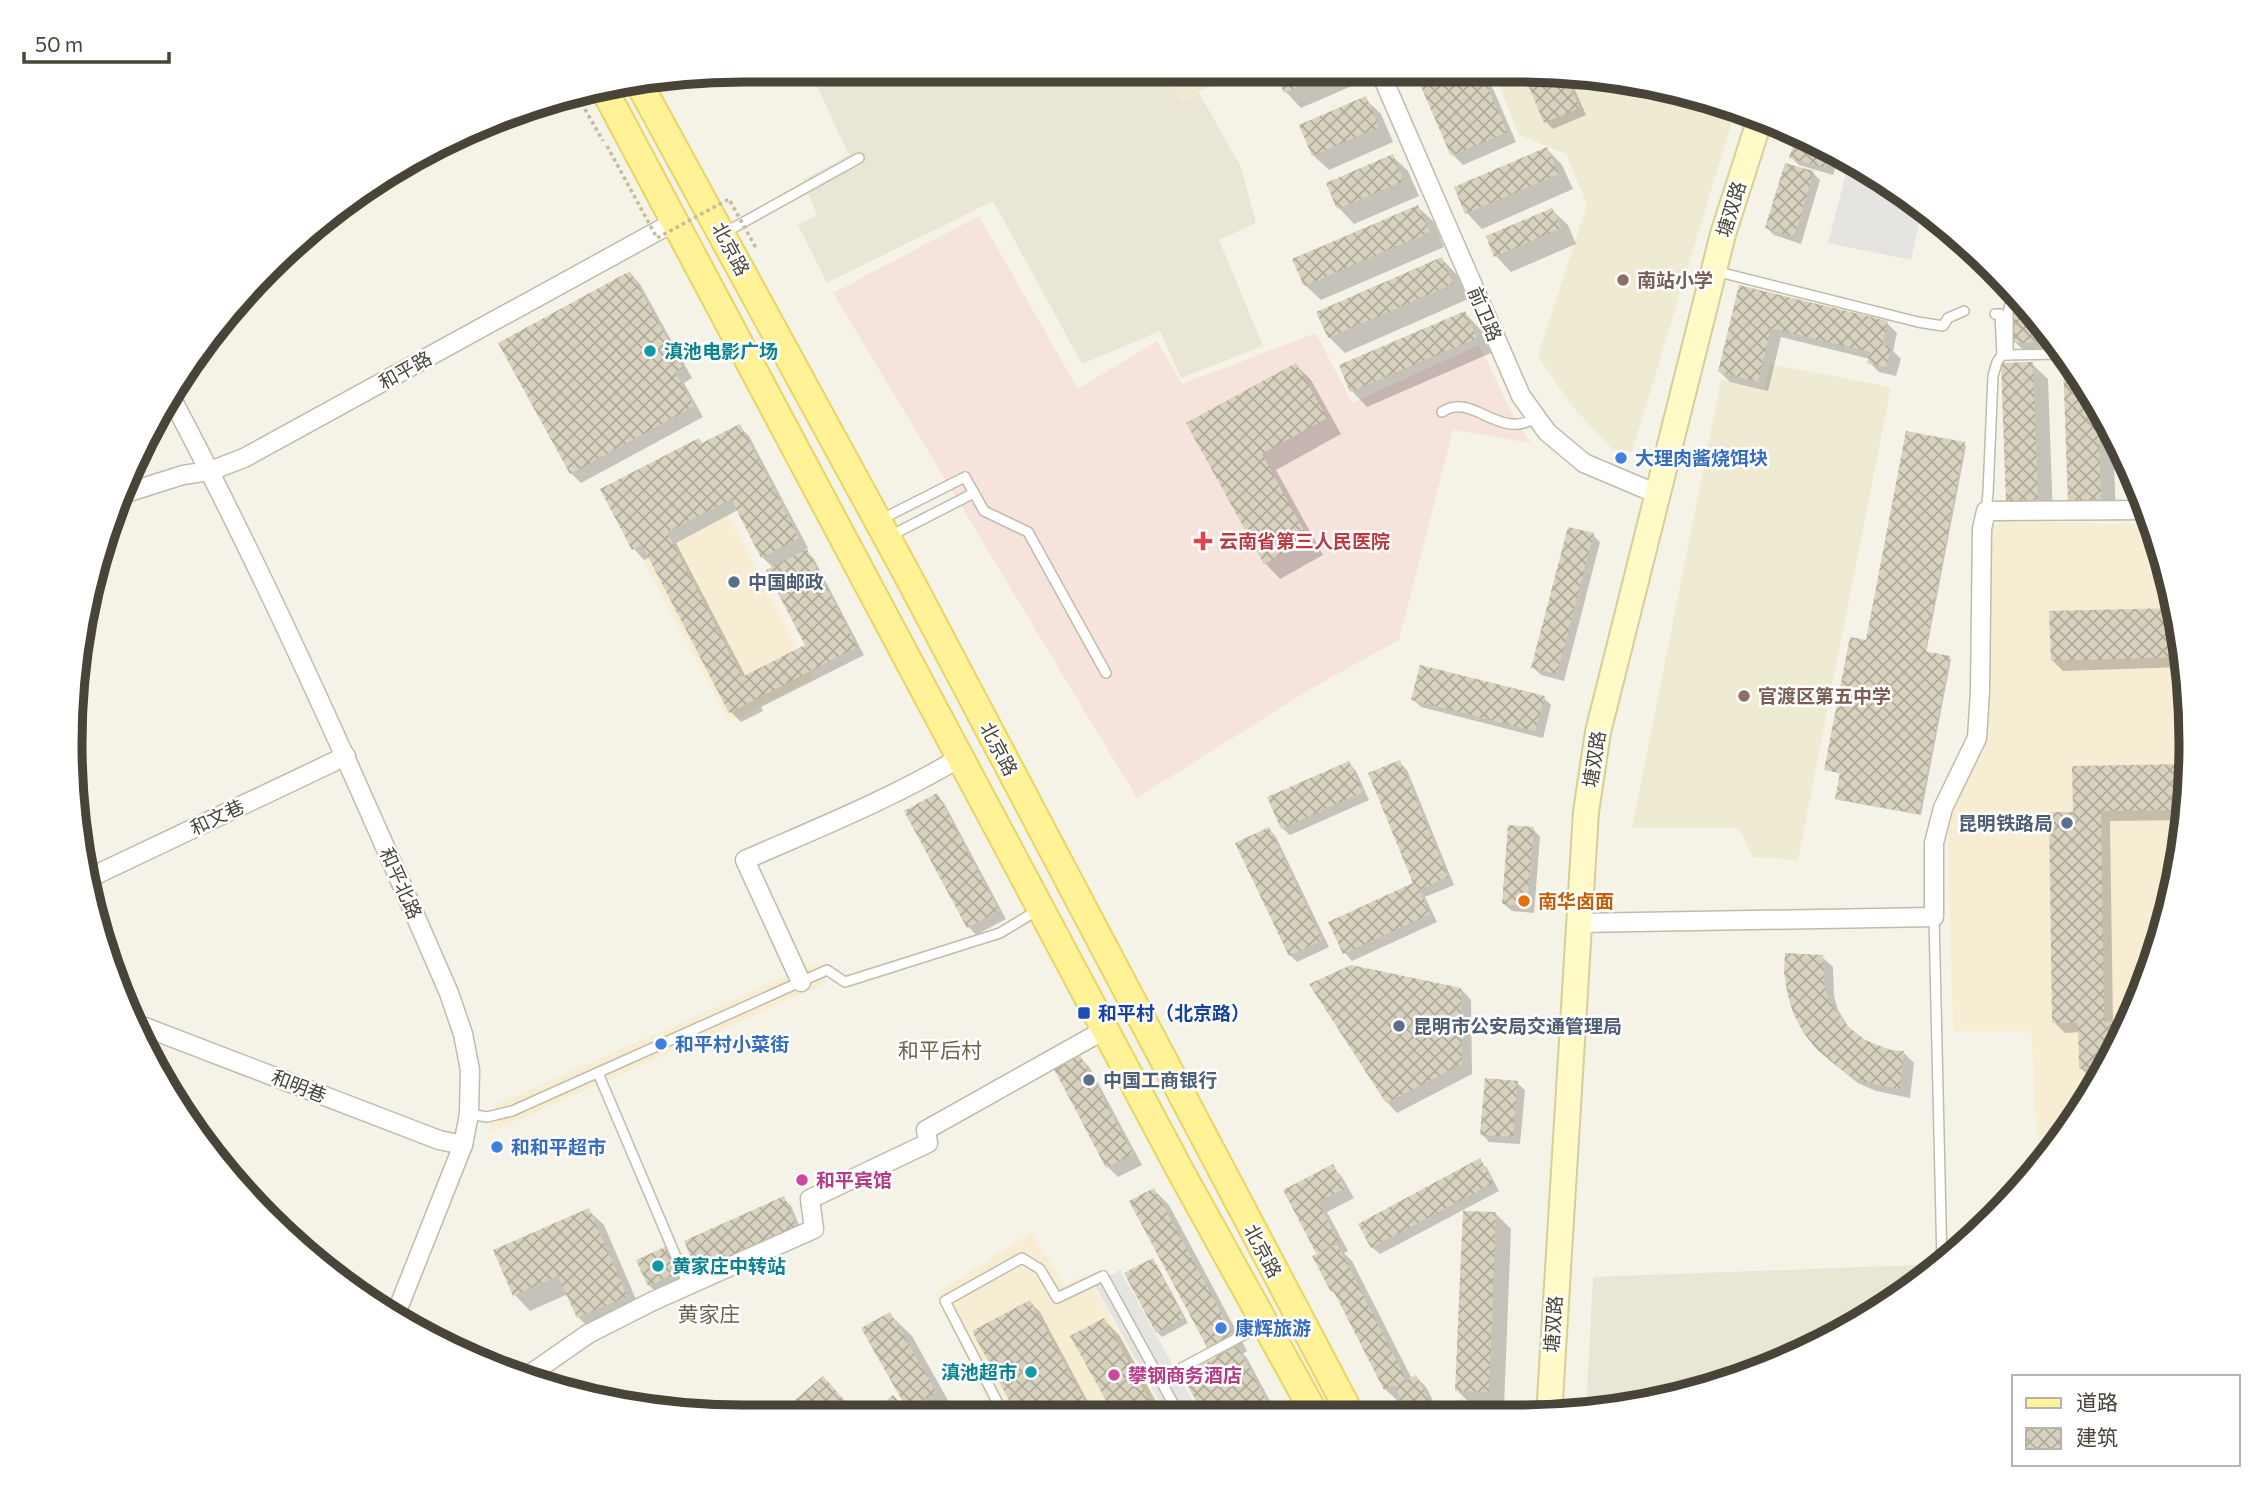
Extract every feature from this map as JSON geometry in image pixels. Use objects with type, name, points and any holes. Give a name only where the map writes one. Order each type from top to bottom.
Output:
[{"type":"main road","name":"北京路","points":[[643,90],[882,529],[1346,1405]]},
{"type":"main road","name":"北京路","points":[[608,96],[1264,1325],[1310,1405]]},
{"type":"street","name":"前卫路","points":[[1384,82],[1521,396],[1535,418],[1547,432],[1584,463],[1657,495]]},
{"type":"street","name":"塘双路","points":[[1550,1404],[1586,811],[1598,732],[1723,234],[1757,128]]},
{"type":"street","name":"和平路","points":[[132,492],[183,475],[210,471],[244,458],[676,221]]},
{"type":"street","name":"和平北路","points":[[176,406],[210,471],[346,756],[449,993],[463,1034],[470,1070],[469,1114],[463,1145],[399,1307]]},
{"type":"street","points":[[1578,923],[1934,917],[1934,843],[1943,808],[1977,738],[1982,529],[1986,510],[2136,510]]},
{"type":"street","name":"和文巷","points":[[95,875],[346,756]]},
{"type":"street","points":[[800,982],[745,860],[876,802],[961,757]]},
{"type":"street","name":"和明巷","points":[[146,1028],[439,1140],[463,1145]]},
{"type":"street","points":[[535,1371],[588,1334],[814,1228],[810,1199],[928,1143],[926,1130],[1107,1030]]},
{"type":"lane","points":[[723,234],[859,158]]},
{"type":"lane","points":[[1714,271],[1918,322],[1943,326],[1955,313],[1964,311]]},
{"type":"lane","points":[[2005,355],[2010,303]]},
{"type":"lane","points":[[1996,314],[2000,314],[2005,355]]},
{"type":"lane","points":[[1986,510],[1993,376],[1997,362],[2005,355],[2051,354]]},
{"type":"lane","points":[[1442,412],[1460,405],[1507,425],[1528,422],[1535,418]]},
{"type":"lane","points":[[882,529],[965,477],[984,511],[1028,532],[1107,673]]},
{"type":"lane","points":[[882,529],[974,493]]},
{"type":"lane","points":[[469,1114],[487,1117],[512,1111],[827,970],[845,982],[1000,933],[1041,908]]},
{"type":"lane","points":[[1934,917],[1942,1250]]},
{"type":"lane","points":[[598,1073],[688,1285]]},
{"type":"lane","points":[[999,1405],[945,1301],[1022,1258],[1040,1269],[1057,1298],[1103,1276],[1174,1405]]},
{"type":"lane","points":[[1161,1378],[1264,1325]]},
{"type":"path","points":[[581,103],[657,238],[729,199],[756,248]]},
{"type":"shaded area","points":[[1169,82],[1183,101],[1199,93],[1241,167],[1256,223],[1219,240],[1263,346],[1181,378],[1160,331],[1082,364],[993,201],[827,283],[798,225],[817,215],[803,180],[849,155],[816,84]]},
{"type":"shaded area","points":[[1169,82],[1218,82],[1183,101]]},
{"type":"shaded area","name":"南站小学","points":[[1498,82],[1604,88],[1647,95],[1733,118],[1632,452],[1612,449],[1572,406],[1538,356],[1587,204],[1566,154],[1519,135]]},
{"type":"shaded area","points":[[1847,170],[1920,219],[1911,260],[1828,243]]},
{"type":"shaded area","name":"云南省第三人民医院","points":[[979,216],[1078,389],[1157,341],[1182,384],[1316,333],[1352,403],[1479,345],[1512,413],[1531,443],[1453,430],[1399,640],[1312,688],[1137,798],[833,293]]},
{"type":"shaded area","name":"官渡区第五中学","points":[[1770,364],[1891,387],[1798,860],[1753,857],[1739,828],[1632,828],[1721,380],[1765,389]]},
{"type":"shaded area","points":[[728,515],[813,678],[729,722],[643,560]]},
{"type":"shaded area","name":"昆明铁路局","points":[[2000,521],[2142,525],[2166,614],[2173,657],[2179,744],[2177,787],[2166,873],[2156,915],[2144,956],[2111,1036],[2090,1074],[2050,1135],[2037,1136],[2031,1031],[1953,1032],[1949,814],[1962,783],[1986,743],[1986,534]]},
{"type":"shaded area","name":"和平村小菜街","points":[[817,962],[827,983],[489,1133],[495,1105]]},
{"type":"shaded area","points":[[1031,1232],[1065,1285],[1086,1274],[1159,1405],[978,1405],[985,1398],[936,1294]]},
{"type":"shaded area","points":[[1924,1265],[1848,1316],[1771,1354],[1689,1382],[1647,1392],[1587,1401],[1593,1277]]},
{"type":"shaded area","points":[[1120,1270],[1195,1405],[1161,1405],[1094,1284]]},
{"type":"building","points":[[1279,82],[1310,82],[1284,93]]},
{"type":"building","points":[[1419,82],[1485,82],[1507,132],[1451,156]]},
{"type":"building","points":[[1527,82],[1570,85],[1580,108],[1544,123]]},
{"type":"building","points":[[1366,96],[1379,127],[1312,156],[1299,125]]},
{"type":"building","points":[[1794,143],[1828,160],[1825,168],[1789,158]]},
{"type":"building","points":[[1547,147],[1559,174],[1465,214],[1454,187]]},
{"type":"building","points":[[1393,154],[1404,181],[1337,209],[1326,183]]},
{"type":"building","points":[[1785,163],[1814,171],[1794,237],[1765,228]]},
{"type":"building","points":[[1418,205],[1430,232],[1304,286],[1292,259]]},
{"type":"building","points":[[1552,208],[1561,228],[1494,257],[1486,236]]},
{"type":"building","points":[[1442,257],[1453,284],[1328,338],[1316,312]]},
{"type":"building","points":[[630,271],[683,368],[675,372],[694,406],[570,474],[498,343]]},
{"type":"building","points":[[1739,285],[1888,321],[1882,345],[1891,347],[1886,367],[1867,363],[1870,352],[1771,328],[1758,382],[1718,372]]},
{"type":"building","points":[[2013,310],[2017,310],[2043,342],[2014,343]]},
{"type":"building","points":[[1465,311],[1477,338],[1350,392],[1339,365]]},
{"type":"building","points":[[2033,362],[2038,502],[2006,503],[2001,363]]},
{"type":"building","points":[[1296,363],[1327,418],[1262,454],[1309,540],[1264,564],[1186,423]]},
{"type":"building","points":[[2063,371],[2099,429],[2101,503],[2068,504]]},
{"type":"building","points":[[740,424],[799,538],[761,558],[731,499],[667,532],[742,677],[805,645],[766,570],[807,549],[857,647],[729,713],[642,545],[632,550],[600,489],[699,438],[702,443]]},
{"type":"building","points":[[1906,431],[1965,442],[1925,651],[1950,656],[1919,814],[1835,799],[1840,773],[1824,770],[1850,637],[1866,640]]},
{"type":"building","points":[[1568,527],[1594,533],[1557,674],[1531,668]]},
{"type":"building","points":[[2165,608],[2173,657],[2051,661],[2049,611]]},
{"type":"building","points":[[1420,665],[1545,696],[1535,731],[1411,700]]},
{"type":"building","points":[[1400,760],[1448,877],[1419,890],[1430,914],[1343,954],[1328,922],[1413,883],[1368,773]]},
{"type":"building","points":[[1349,761],[1363,792],[1281,829],[1267,797]]},
{"type":"building","points":[[2178,764],[2175,810],[2101,811],[2104,1022],[2117,1021],[2093,1068],[2079,1069],[2078,1023],[2052,1023],[2049,812],[2073,812],[2072,766]]},
{"type":"building","points":[[937,793],[999,911],[967,928],[904,811]]},
{"type":"building","points":[[1508,825],[1534,827],[1527,906],[1502,904]]},
{"type":"building","points":[[1269,827],[1322,940],[1289,956],[1235,843]]},
{"type":"building","points":[[1785,953],[1823,955],[1824,984],[1828,998],[1844,1023],[1865,1040],[1891,1050],[1904,1051],[1900,1089],[1864,1082],[1846,1073],[1816,1049],[1793,1013],[1784,971]]},
{"type":"building","name":"昆明市公安局交通管理局","points":[[1351,965],[1461,988],[1462,1064],[1386,1103],[1309,984]]},
{"type":"building","points":[[1080,1055],[1133,1154],[1106,1168],[1054,1069]]},
{"type":"building","points":[[1485,1078],[1518,1081],[1513,1137],[1480,1135]]},
{"type":"building","points":[[1480,1158],[1493,1183],[1371,1248],[1358,1224]]},
{"type":"building","points":[[1333,1164],[1345,1188],[1318,1202],[1339,1241],[1316,1253],[1283,1190]]},
{"type":"building","points":[[1154,1188],[1233,1335],[1208,1349],[1129,1201]]},
{"type":"building","points":[[784,1196],[797,1226],[697,1271],[684,1241]]},
{"type":"building","points":[[589,1208],[627,1296],[577,1318],[558,1276],[513,1296],[493,1250]]},
{"type":"building","points":[[1463,1211],[1496,1212],[1489,1392],[1455,1391]]},
{"type":"building","points":[[1337,1244],[1406,1379],[1397,1385],[1416,1375],[1431,1405],[1403,1405],[1394,1385],[1384,1390],[1333,1290],[1331,1292],[1312,1256]]},
{"type":"building","name":"黄家庄中转站","points":[[667,1246],[679,1272],[648,1286],[636,1260]]},
{"type":"building","points":[[1153,1258],[1184,1318],[1156,1333],[1124,1273]]},
{"type":"building","name":"滇池超市","points":[[1030,1300],[1087,1405],[1012,1405],[972,1331]]},
{"type":"building","points":[[890,1312],[936,1392],[914,1405],[905,1405],[861,1328]]},
{"type":"building","name":"攀钢商务酒店","points":[[1104,1318],[1152,1405],[1109,1405],[1070,1336]]},
{"type":"building","points":[[1237,1346],[1269,1405],[1198,1405],[1182,1375]]},
{"type":"building","points":[[823,1376],[849,1405],[789,1405]]},
{"type":"building","points":[[893,1395],[902,1405],[880,1405]]},
{"type":"building","points":[[1462,1399],[1465,1405],[1450,1405]]},
{"type":"place","name":"南站小学","points":[[1623,280]]},
{"type":"place","name":"滇池电影广场","points":[[650,351]]},
{"type":"place","name":"大理肉酱烧饵块","points":[[1621,458]]},
{"type":"place","name":"云南省第三人民医院","points":[[1203,541]]},
{"type":"place","name":"中国邮政","points":[[734,582]]},
{"type":"place","name":"官渡区第五中学","points":[[1744,696]]},
{"type":"place","name":"昆明铁路局","points":[[2067,823]]},
{"type":"place","name":"南华卤面","points":[[1524,901]]},
{"type":"place","name":"和平村（北京路）","points":[[1084,1013]]},
{"type":"place","name":"昆明市公安局交通管理局","points":[[1399,1026]]},
{"type":"place","name":"和平村小菜街","points":[[661,1044]]},
{"type":"place","name":"中国工商银行","points":[[1089,1080]]},
{"type":"place","name":"和和平超市","points":[[497,1147]]},
{"type":"place","name":"和平宾馆","points":[[802,1180]]},
{"type":"place","name":"黄家庄中转站","points":[[658,1266]]},
{"type":"place","name":"康辉旅游","points":[[1221,1328]]},
{"type":"place","name":"滇池超市","points":[[1031,1372]]},
{"type":"place","name":"攀钢商务酒店","points":[[1114,1375]]},
{"type":"district","name":"和平后村","points":[[940,1051]]},
{"type":"district","name":"黄家庄","points":[[709,1315]]}]
